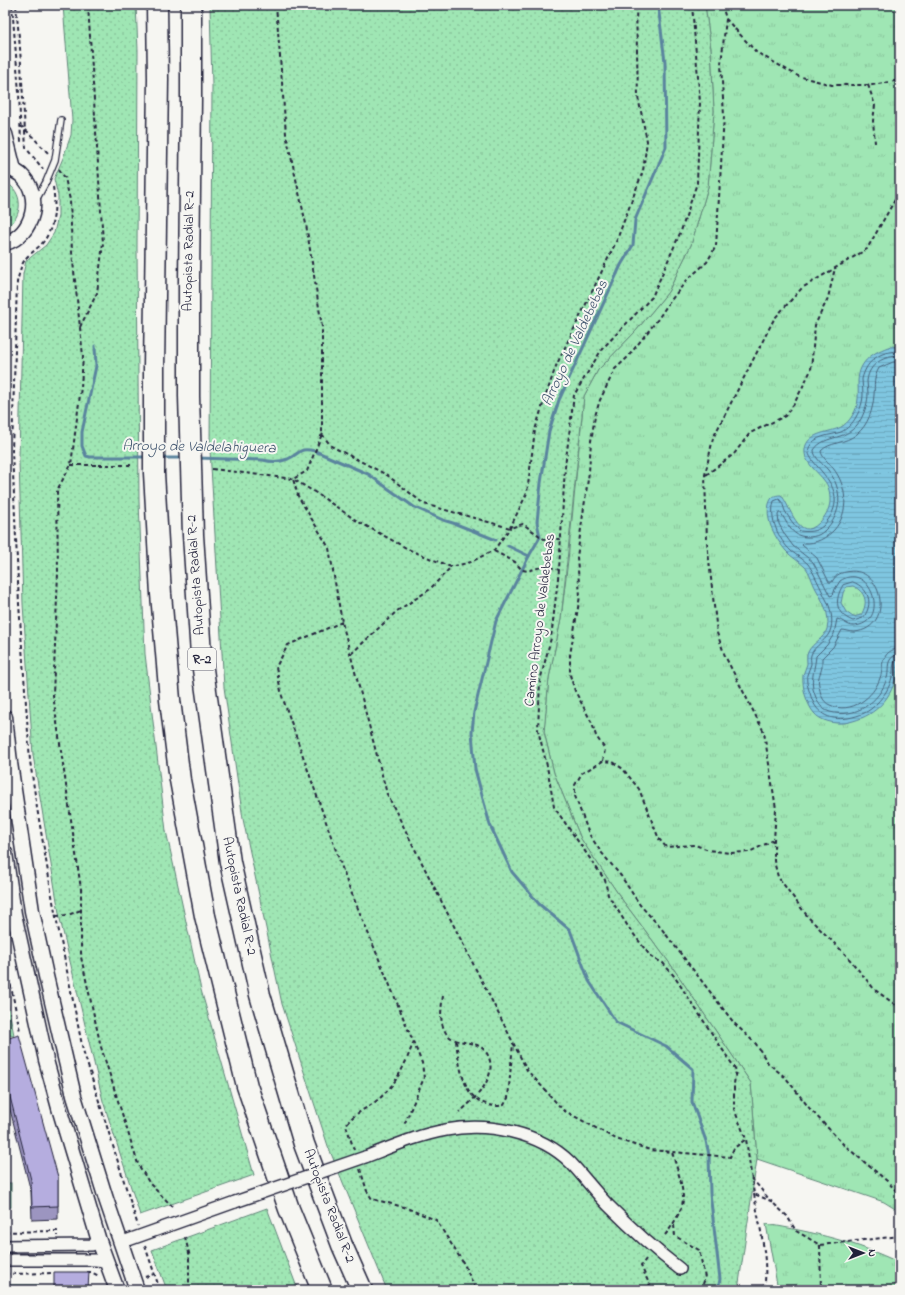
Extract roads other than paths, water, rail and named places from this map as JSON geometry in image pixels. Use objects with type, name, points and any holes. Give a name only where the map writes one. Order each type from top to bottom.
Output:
[{"type":"highway","name":"R-2","points":[[157,5],[158,80],[154,473],[161,594],[170,700],[180,780],[205,916],[248,1086],[289,1209],[322,1290]]},
{"type":"highway","name":"Autopista Radial R-2","points":[[191,5],[189,396],[192,535],[202,662],[230,862],[260,995],[304,1144],[342,1245],[362,1290]]},
{"type":"street","points":[[5,134],[9,168],[22,176],[28,184],[32,193],[34,204],[32,216],[27,226],[7,245]]},
{"type":"street","points":[[5,717],[10,763],[32,911],[74,1096],[120,1242],[139,1284]]},
{"type":"street","points":[[5,853],[14,914],[43,1047],[59,1108],[99,1241],[117,1290]]},
{"type":"street","points":[[120,1242],[360,1156],[424,1136],[446,1130],[468,1128],[494,1129],[534,1139],[554,1150],[570,1163],[610,1207],[654,1249],[680,1270]]},
{"type":"street","points":[[5,1246],[92,1245],[99,1241]]},
{"type":"street","points":[[5,1260],[106,1261]]},
{"type":"lane","points":[[34,204],[55,160],[61,120]]},
{"type":"water","points":[[891,346],[900,347],[900,660],[892,690],[876,710],[853,721],[836,723],[824,720],[814,713],[805,695],[803,685],[803,675],[807,664],[808,652],[823,636],[827,629],[827,613],[807,569],[788,553],[775,535],[770,523],[768,510],[772,498],[781,495],[800,526],[805,529],[812,528],[823,518],[828,511],[830,502],[828,487],[810,465],[805,455],[805,449],[809,440],[818,434],[845,425],[855,412],[859,374],[864,362],[873,354]],"holes":[[[853,586],[863,594],[865,606],[861,615],[853,617],[846,612],[841,603],[846,587]]]},
{"type":"waterway","name":"Arroyo de Valdebebas","points":[[658,5],[665,62],[666,147],[635,220],[633,245],[621,265],[559,400],[549,431],[541,483],[537,522],[540,537],[496,621],[474,712],[472,732],[475,769],[490,825],[512,872],[539,904],[570,930],[589,981],[616,1022],[666,1046],[693,1069],[692,1102],[706,1141],[709,1155],[710,1193],[720,1279],[718,1290]]},
{"type":"waterway","name":"Arroyo de Valdelahiguera","points":[[95,346],[96,366],[82,432],[82,446],[86,456],[147,457]]},
{"type":"waterway","name":"Arroyo de Valdelahiguera","points":[[197,458],[282,461],[292,457],[302,450],[315,451],[368,474],[414,507],[443,520],[496,540]]},
{"type":"waterway","name":"Arroyo de Valdelahiguera","points":[[161,458],[183,458]]},
{"type":"waterway","name":"Arroyo de Valdelahiguera","points":[[508,546],[529,556]]}]
